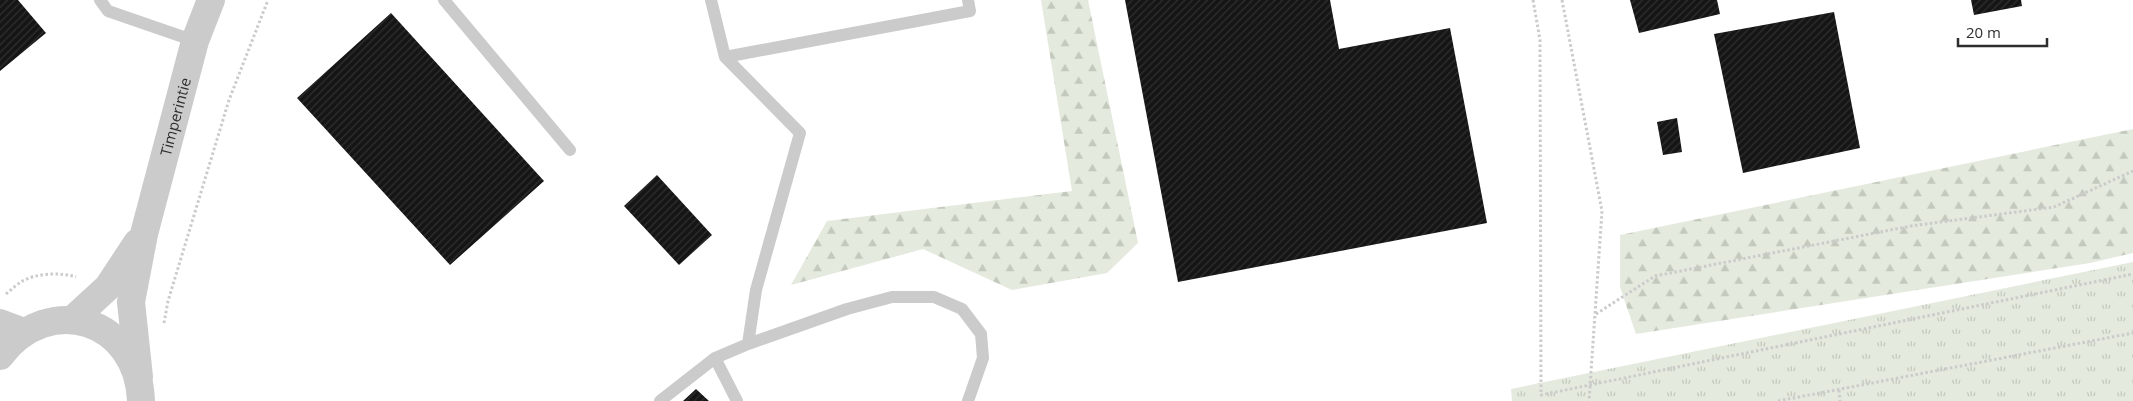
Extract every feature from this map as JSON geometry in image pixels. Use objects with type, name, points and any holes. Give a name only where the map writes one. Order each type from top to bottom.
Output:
[{"type":"street","name":"Timperintie","points":[[140,389],[131,302],[144,234],[195,41],[211,0]]},
{"type":"street","name":"Timperintie","points":[[72,320],[108,288],[144,234]]},
{"type":"street","points":[[0,356],[9,344],[12,327],[72,320],[95,326],[115,338],[130,356],[140,389]]},
{"type":"lane","points":[[100,0],[108,11],[195,41]]},
{"type":"lane","points":[[444,0],[570,150]]},
{"type":"lane","points":[[711,0],[725,57],[800,133],[756,290],[748,344]]},
{"type":"lane","points":[[725,57],[970,11],[968,0]]},
{"type":"lane","points":[[660,401],[715,358],[748,344],[856,306],[892,297],[934,297],[962,309],[980,334],[983,358],[968,401]]},
{"type":"lane","points":[[715,358],[737,401]]},
{"type":"path","points":[[164,326],[168,301],[228,100],[268,0]]},
{"type":"path","points":[[1532,0],[1540,40],[1541,395],[2133,274]]},
{"type":"path","points":[[1562,0],[1602,211],[1589,401]]},
{"type":"path","points":[[1596,314],[1655,276],[1911,226],[2054,208],[2133,171]]},
{"type":"path","points":[[0,299],[22,281]]},
{"type":"path","points":[[1778,401],[2133,333]]},
{"type":"path","points":[[1838,390],[1840,401]]},
{"type":"green space","points":[[1041,0],[1088,0],[1138,243],[1107,273],[1012,290],[923,249],[791,285],[827,221],[1072,191]]},
{"type":"green space","points":[[2133,129],[2133,253],[2090,263],[1636,334],[1620,287],[1620,235]]},
{"type":"green space","points":[[2133,262],[2133,401],[1512,401],[1511,389]]},
{"type":"building","points":[[0,0],[18,0],[46,33],[0,71]]},
{"type":"building","points":[[1125,0],[1330,0],[1339,49],[1450,28],[1487,223],[1178,282]]},
{"type":"building","points":[[1630,0],[1717,0],[1720,14],[1639,33]]},
{"type":"building","points":[[1971,0],[2021,0],[2022,6],[1974,15]]},
{"type":"building","points":[[1834,12],[1860,148],[1743,173],[1714,34]]},
{"type":"building","points":[[391,13],[544,181],[450,265],[297,98]]},
{"type":"building","points":[[1677,118],[1682,152],[1663,155],[1657,122]]},
{"type":"building","points":[[657,175],[712,235],[679,265],[624,206]]},
{"type":"building","points":[[696,389],[709,401],[683,401]]}]
